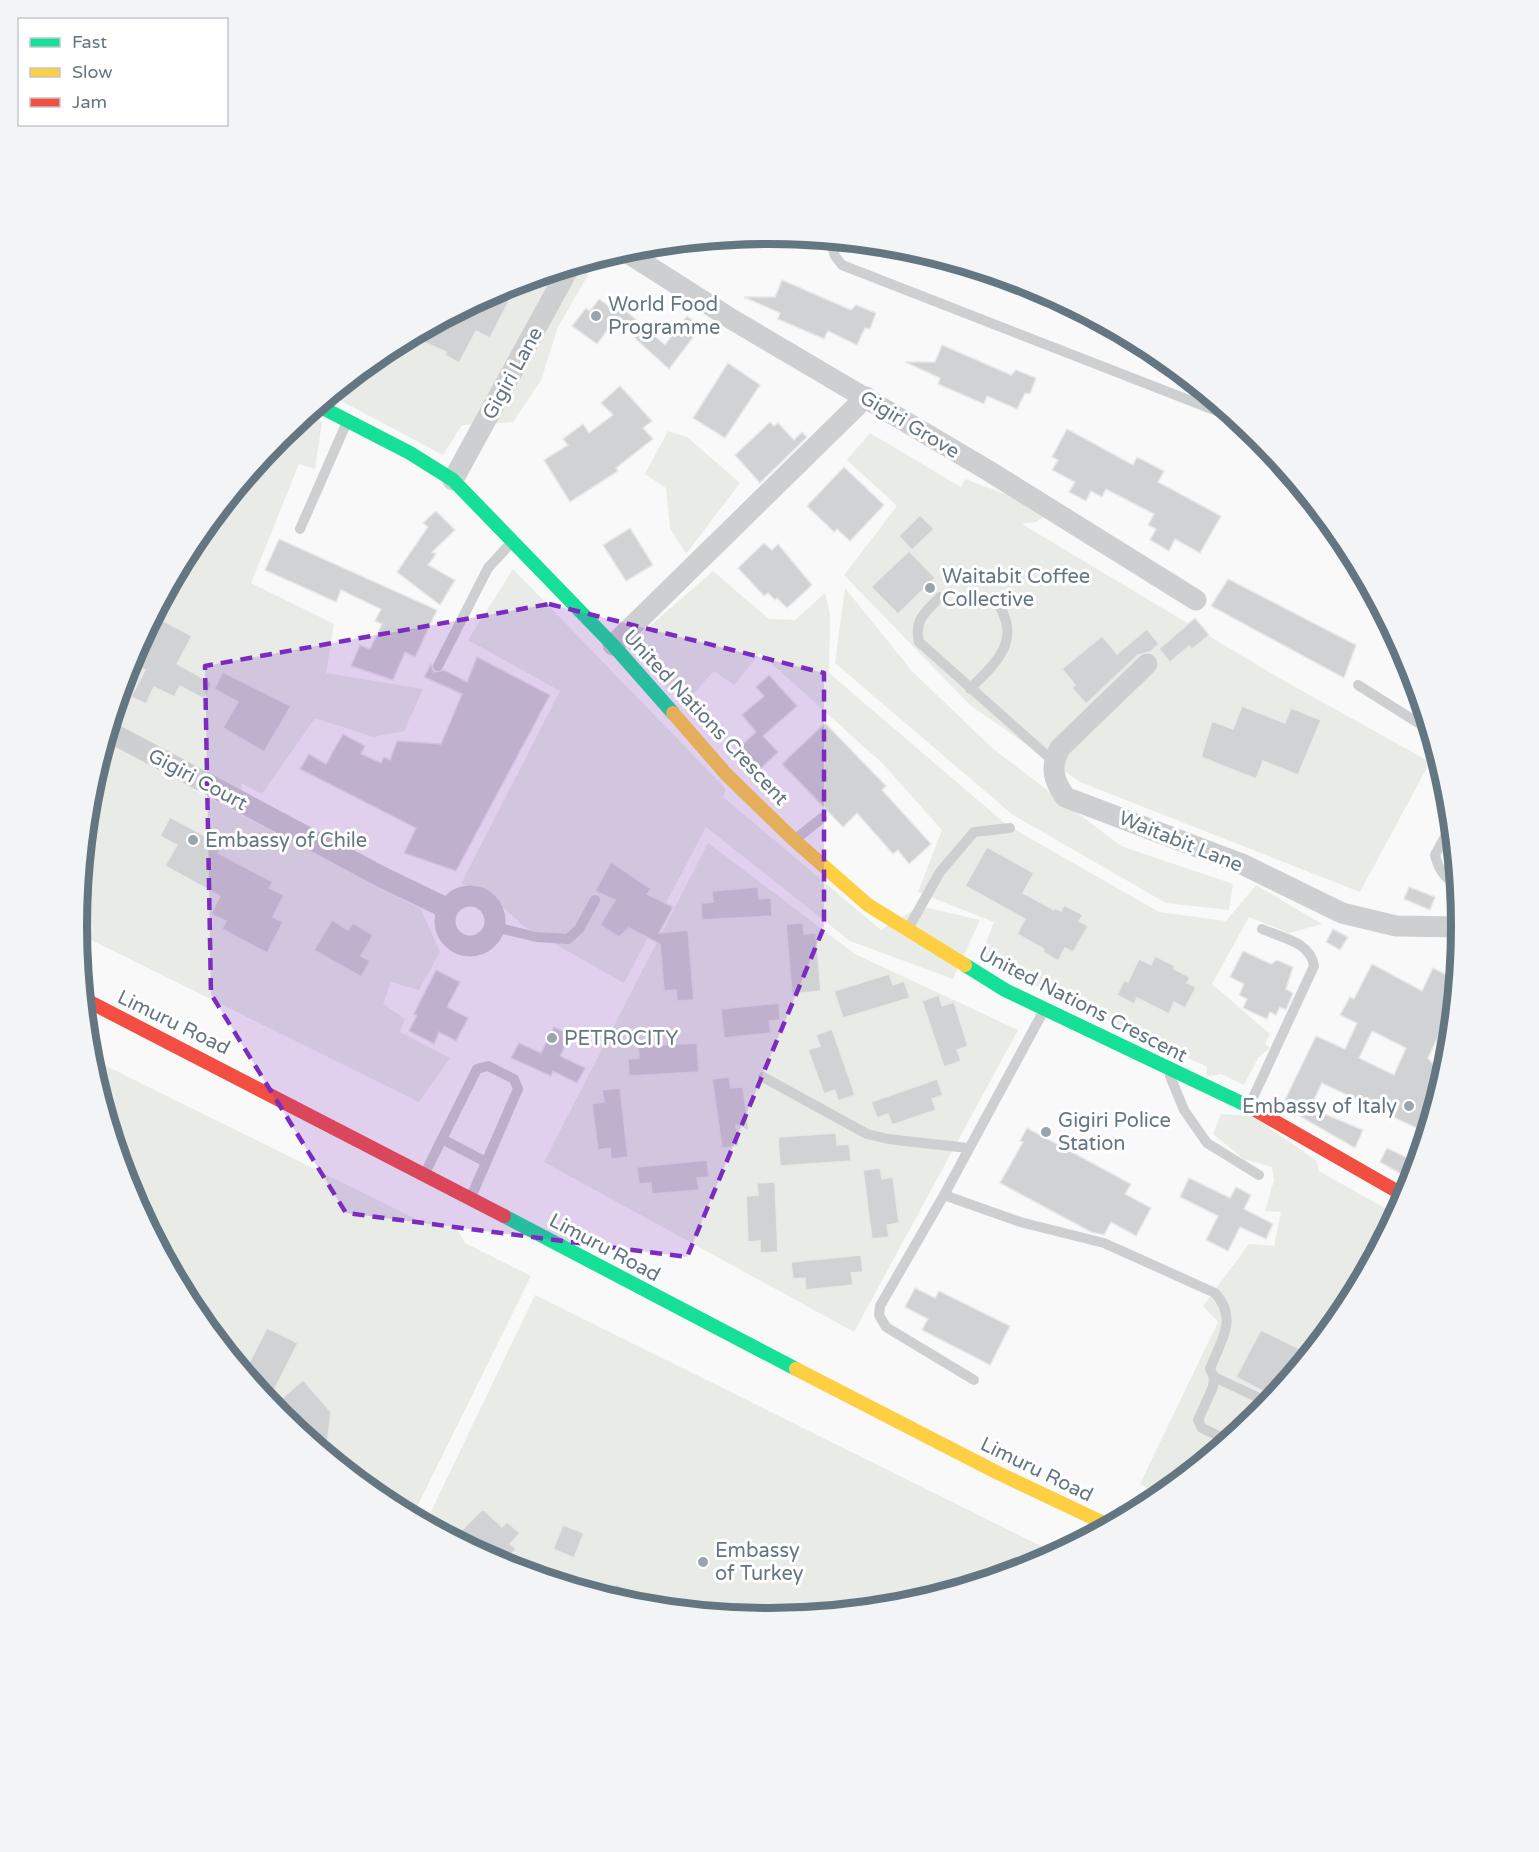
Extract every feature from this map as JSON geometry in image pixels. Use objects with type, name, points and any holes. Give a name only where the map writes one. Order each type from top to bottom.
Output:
[{"type":"street","name":"Gigiri Grove","points":[[635,257],[733,320],[866,397],[1196,600]]},
{"type":"street","name":"Gigiri Lane","points":[[453,480],[565,276]]},
{"type":"street","points":[[614,645],[866,397]]},
{"type":"street","name":"United Nations Crescent","points":[[324,409],[410,453],[453,480],[614,645],[726,774],[794,840],[868,905],[1005,990],[1249,1107],[1398,1192]]},
{"type":"street","points":[[1053,761],[1060,748],[1147,664]]},
{"type":"street","name":"Gigiri Court","points":[[114,735],[380,876],[448,909]]},
{"type":"street","name":"Waitabit Lane","points":[[1053,761],[1054,781],[1065,796],[1242,864],[1342,914],[1396,926],[1452,927]]},
{"type":"street","points":[[465,896],[475,896],[492,908],[495,927],[489,938],[481,944],[460,945],[446,929],[445,919],[448,909],[465,896]]},
{"type":"street","name":"Limuru Road","points":[[92,1003],[246,1079],[1023,1486],[1101,1522]]},
{"type":"lane","points":[[832,247],[835,256],[842,265],[1218,411]]},
{"type":"lane","points":[[300,529],[347,422]]},
{"type":"lane","points":[[438,666],[488,568],[512,541]]},
{"type":"lane","points":[[940,597],[920,617],[916,630],[919,642],[1053,761]]},
{"type":"lane","points":[[970,689],[997,661],[1009,634],[1008,622],[1001,609]]},
{"type":"lane","points":[[1358,685],[1422,725]]},
{"type":"lane","points":[[794,840],[822,818]]},
{"type":"lane","points":[[907,930],[940,872],[974,832],[1010,828]]},
{"type":"lane","points":[[1446,835],[1435,855],[1438,868],[1451,882]]},
{"type":"lane","points":[[495,927],[536,937],[568,939],[579,929],[595,900]]},
{"type":"lane","points":[[1249,1107],[1314,966],[1307,948],[1262,929]]},
{"type":"lane","points":[[974,1380],[886,1327],[879,1315],[880,1306],[944,1195],[1044,1009]]},
{"type":"lane","points":[[424,1174],[477,1069],[488,1066],[514,1079],[518,1089],[470,1198]]},
{"type":"lane","points":[[1168,1070],[1184,1110],[1207,1143],[1259,1175]]},
{"type":"lane","points":[[763,1077],[867,1134],[888,1139],[968,1148]]},
{"type":"lane","points":[[442,1139],[486,1162]]},
{"type":"lane","points":[[944,1195],[1020,1222],[1104,1243],[1215,1293],[1223,1302],[1228,1327],[1210,1369],[1214,1377],[1213,1387],[1198,1420],[1202,1428],[1222,1437]]},
{"type":"lane","points":[[1214,1377],[1261,1399]]},
{"type":"highlighted area","points":[[549,604],[824,673],[824,927],[687,1257],[346,1213],[211,994],[205,666]]},
{"type":"shaded area","points":[[588,269],[588,275],[558,327],[541,380],[513,422],[462,425],[443,455],[337,399],[390,359],[468,314],[508,295]]},
{"type":"shaded area","points":[[313,418],[322,422],[315,469],[299,464],[251,583],[334,624],[326,673],[423,689],[404,731],[373,737],[315,718],[262,794],[241,783],[242,795],[192,789],[421,909],[440,952],[419,990],[391,982],[383,1004],[405,1019],[400,1032],[450,1058],[419,1102],[87,938],[88,881],[100,793],[110,749],[139,665],[157,624],[202,547],[256,476]]},
{"type":"shaded area","points":[[668,431],[687,437],[740,483],[686,554],[670,528],[666,488],[645,474]]},
{"type":"shaded area","points":[[870,433],[961,487],[965,479],[1008,495],[1045,516],[1036,522],[1022,524],[1279,678],[1430,762],[1360,892],[1080,782],[970,705],[844,575],[897,506],[847,460]]},
{"type":"shaded area","points":[[513,569],[726,789],[723,797],[881,930],[920,906],[980,920],[953,979],[850,941],[706,827],[624,983],[525,927],[483,890],[461,884],[560,691],[468,640]]},
{"type":"shaded area","points":[[713,571],[769,619],[795,620],[825,593],[830,614],[829,673],[1007,825],[1159,912],[1226,921],[1256,885],[1322,924],[1289,933],[1249,917],[1212,984],[1270,1034],[1265,1044],[1270,1048],[1258,1058],[1244,1085],[1221,1074],[1206,1077],[1207,1067],[980,959],[994,922],[918,892],[942,830],[883,764],[760,653],[734,685],[714,671],[684,704],[627,646]]},
{"type":"shaded area","points":[[845,588],[912,671],[992,748],[1121,846],[1233,884],[1229,910],[1166,903],[1013,815],[835,663]]},
{"type":"shaded area","points":[[708,843],[855,954],[1018,1030],[854,1332],[544,1162]]},
{"type":"shaded area","points":[[101,1065],[418,1220],[457,1229],[465,1243],[531,1276],[416,1509],[354,1467],[287,1409],[256,1376],[202,1305],[157,1228],[139,1187],[110,1103]]},
{"type":"shaded area","points":[[1221,1114],[1252,1116],[1317,1161],[1319,1171],[1390,1211],[1361,1267],[1337,1305],[1283,1376],[1220,1439],[1152,1491],[1140,1484],[1218,1322],[1203,1306],[1249,1244],[1274,1246],[1281,1212],[1265,1211],[1274,1180],[1272,1167],[1244,1159],[1213,1134]]},
{"type":"shaded area","points":[[535,1295],[1047,1549],[989,1572],[946,1585],[859,1603],[770,1609],[725,1607],[680,1603],[636,1595],[550,1572],[508,1557],[428,1517]]},
{"type":"building","points":[[782,280],[851,310],[856,305],[876,313],[870,329],[865,328],[857,345],[828,331],[824,339],[778,319],[780,313],[744,297],[775,297]]},
{"type":"building","points":[[502,298],[509,301],[490,338],[476,331],[459,363],[445,355],[446,352],[420,340]]},
{"type":"building","points":[[599,299],[614,310],[618,304],[665,345],[687,316],[701,327],[669,369],[615,320],[597,344],[572,326],[586,308],[590,311]]},
{"type":"building","points":[[942,345],[1011,375],[1016,370],[1036,378],[1030,394],[1025,393],[1017,409],[987,396],[984,404],[938,384],[940,378],[905,362],[935,362]]},
{"type":"building","points":[[728,363],[760,385],[725,438],[693,418]]},
{"type":"building","points":[[620,386],[652,421],[643,428],[653,439],[616,468],[618,471],[570,502],[544,460],[568,445],[563,439],[583,424],[589,433],[613,415],[601,403]]},
{"type":"building","points":[[770,422],[774,426],[778,423],[794,440],[802,432],[807,437],[760,483],[735,455]]},
{"type":"building","points":[[1067,429],[1133,465],[1137,457],[1164,471],[1158,482],[1221,516],[1200,553],[1175,539],[1169,551],[1150,540],[1156,529],[1148,525],[1154,514],[1106,489],[1102,497],[1091,491],[1086,501],[1069,492],[1075,482],[1052,470],[1058,460],[1052,457]]},
{"type":"building","points":[[844,467],[884,505],[850,541],[837,529],[834,532],[807,506]]},
{"type":"building","points":[[436,511],[455,530],[432,552],[436,554],[428,565],[455,580],[440,605],[397,572],[428,527],[423,523]]},
{"type":"building","points":[[920,515],[934,529],[912,550],[899,536]]},
{"type":"building","points":[[630,528],[653,565],[626,581],[603,545]]},
{"type":"building","points":[[279,539],[437,610],[415,657],[405,652],[393,680],[351,666],[360,645],[370,649],[382,624],[375,621],[381,609],[341,590],[336,602],[265,570]]},
{"type":"building","points":[[764,543],[772,550],[778,544],[812,585],[787,608],[768,593],[764,596],[738,568]]},
{"type":"building","points":[[909,551],[935,578],[898,614],[871,587]]},
{"type":"building","points":[[1228,579],[1356,645],[1344,678],[1211,606]]},
{"type":"building","points":[[1195,618],[1209,635],[1192,649],[1189,646],[1170,662],[1159,649]]},
{"type":"building","points":[[160,619],[192,636],[177,664],[212,683],[204,699],[180,686],[174,697],[154,687],[146,704],[131,697],[145,670],[139,666]]},
{"type":"building","points":[[1147,629],[1159,644],[1150,652],[1138,655],[1086,704],[1072,688],[1075,685],[1062,669],[1102,636],[1117,654]]},
{"type":"building","points":[[477,657],[550,695],[456,871],[404,853],[416,828],[300,769],[309,754],[326,764],[343,734],[365,746],[361,754],[381,763],[384,757],[390,760],[397,741],[441,744],[462,694],[424,677],[431,664],[434,672],[444,670],[467,682]]},
{"type":"building","points":[[223,672],[291,706],[264,752],[223,728],[238,702],[214,689]]},
{"type":"building","points":[[769,675],[797,706],[763,736],[778,752],[753,776],[732,754],[756,732],[742,715],[764,696],[756,687]]},
{"type":"building","points":[[1242,706],[1285,723],[1291,708],[1321,720],[1298,775],[1263,761],[1256,779],[1201,757],[1212,721],[1233,729]]},
{"type":"building","points":[[825,723],[886,786],[882,790],[931,844],[909,864],[898,850],[893,854],[857,813],[843,827],[782,764]]},
{"type":"building","points":[[170,817],[222,845],[218,853],[273,882],[269,888],[284,895],[273,917],[283,922],[267,953],[222,929],[226,921],[211,914],[220,896],[165,866],[177,845],[160,836]]},
{"type":"building","points":[[987,847],[1034,873],[1023,893],[1054,910],[1055,908],[1061,911],[1064,905],[1083,915],[1079,921],[1088,926],[1073,952],[1065,948],[1058,961],[1043,952],[1044,949],[1017,934],[1025,919],[965,886]]},
{"type":"building","points":[[611,862],[651,889],[647,894],[673,907],[659,933],[688,930],[694,1000],[677,1001],[676,990],[664,991],[660,944],[629,928],[619,937],[600,925],[615,900],[595,891]]},
{"type":"building","points":[[758,887],[759,899],[771,898],[772,916],[702,920],[701,903],[713,902],[712,891]]},
{"type":"building","points":[[1409,887],[1435,897],[1430,910],[1404,899]]},
{"type":"building","points":[[332,920],[348,930],[353,923],[373,935],[361,956],[370,961],[361,977],[314,950]]},
{"type":"building","points":[[803,923],[804,934],[816,933],[821,991],[792,994],[786,924]]},
{"type":"building","points":[[1333,929],[1348,937],[1340,950],[1326,942]]},
{"type":"building","points":[[1243,951],[1271,964],[1277,960],[1293,967],[1286,989],[1293,993],[1286,1010],[1280,1007],[1276,1015],[1270,1012],[1267,1019],[1243,1008],[1247,999],[1239,995],[1244,984],[1230,977]]},
{"type":"building","points":[[1155,956],[1190,977],[1187,983],[1196,987],[1185,1008],[1174,1002],[1169,1014],[1137,998],[1134,1004],[1117,995],[1124,980],[1128,982],[1139,959],[1151,965]]},
{"type":"building","points":[[1372,964],[1422,991],[1433,968],[1450,977],[1443,1037],[1439,1035],[1428,1058],[1437,1069],[1430,1087],[1432,1088],[1421,1130],[1322,1083],[1310,1108],[1363,1130],[1355,1148],[1282,1106],[1316,1036],[1345,1049],[1357,1023],[1340,1015],[1350,997],[1354,999]],"holes":[[[1372,1031],[1406,1048],[1394,1075],[1359,1058]]]},
{"type":"building","points":[[436,970],[460,982],[447,1007],[468,1018],[456,1041],[439,1032],[434,1044],[409,1031],[417,1015],[414,1014]]},
{"type":"building","points":[[889,974],[893,985],[904,981],[910,998],[843,1018],[834,991]]},
{"type":"building","points":[[939,995],[942,1006],[954,1002],[968,1046],[957,1050],[961,1061],[944,1067],[922,1001]]},
{"type":"building","points":[[779,1003],[780,1020],[769,1021],[771,1033],[724,1038],[721,1009]]},
{"type":"building","points":[[554,1027],[571,1035],[560,1056],[585,1068],[577,1083],[553,1071],[551,1076],[511,1058],[519,1043],[541,1053]]},
{"type":"building","points":[[832,1029],[855,1095],[838,1101],[835,1090],[824,1094],[808,1050],[820,1046],[816,1035]]},
{"type":"building","points":[[697,1043],[699,1072],[629,1076],[628,1059],[639,1058],[638,1046]]},
{"type":"building","points":[[729,1077],[731,1088],[743,1087],[749,1131],[736,1125],[739,1146],[722,1148],[712,1079]]},
{"type":"building","points":[[937,1079],[943,1095],[932,1099],[936,1110],[892,1125],[888,1114],[877,1118],[871,1102]]},
{"type":"building","points":[[620,1088],[628,1157],[611,1159],[610,1148],[598,1150],[592,1104],[604,1102],[602,1090]]},
{"type":"building","points":[[1027,1128],[1131,1184],[1125,1194],[1151,1208],[1136,1236],[1111,1222],[1104,1235],[1091,1232],[1000,1183],[1023,1142],[1020,1141]]},
{"type":"building","points":[[836,1133],[837,1145],[849,1144],[851,1161],[780,1166],[778,1137]]},
{"type":"building","points":[[1387,1148],[1411,1159],[1404,1176],[1380,1162]]},
{"type":"building","points":[[707,1160],[709,1177],[697,1178],[699,1190],[652,1194],[651,1183],[639,1184],[637,1167]]},
{"type":"building","points":[[880,1168],[882,1179],[893,1177],[899,1223],[887,1225],[889,1237],[872,1239],[863,1170]]},
{"type":"building","points":[[1189,1178],[1230,1198],[1236,1187],[1251,1195],[1244,1209],[1273,1224],[1266,1239],[1240,1227],[1228,1251],[1206,1240],[1218,1216],[1180,1197]]},
{"type":"building","points":[[775,1182],[778,1252],[760,1253],[760,1241],[748,1242],[746,1196],[758,1195],[757,1183]]},
{"type":"building","points":[[861,1255],[863,1272],[851,1273],[853,1285],[806,1290],[805,1278],[793,1279],[791,1262]]},
{"type":"building","points":[[915,1288],[935,1298],[939,1291],[1010,1326],[990,1365],[922,1330],[928,1319],[905,1307]]},
{"type":"building","points":[[267,1328],[298,1343],[272,1393],[248,1366]]},
{"type":"building","points":[[1261,1330],[1303,1351],[1285,1374],[1281,1372],[1267,1393],[1236,1377]]},
{"type":"building","points":[[303,1380],[331,1412],[327,1445],[314,1434],[314,1431],[300,1417],[296,1418],[279,1401]]},
{"type":"building","points":[[483,1509],[502,1527],[507,1522],[520,1533],[510,1544],[516,1549],[508,1557],[459,1533]]},
{"type":"building","points":[[563,1525],[584,1533],[574,1558],[553,1549]]},
{"type":"building","points":[[616,1584],[640,1596],[636,1595],[613,1590]]},
{"type":"traffic: fast","points":[[324,409],[410,453],[453,480],[613,645],[673,713]]},
{"type":"traffic: fast","points":[[965,965],[1005,990],[1250,1107]]},
{"type":"traffic: fast","points":[[504,1216],[796,1369]]},
{"type":"traffic: slow","points":[[673,713],[726,774],[794,840],[868,905],[965,965]]},
{"type":"traffic: slow","points":[[796,1369],[996,1472],[1102,1522]]},
{"type":"traffic: jam","points":[[92,1003],[504,1216]]},
{"type":"traffic: jam","points":[[1250,1107],[1398,1192]]},
{"type":"place","name":"World Food Programme","points":[[596,316]]},
{"type":"place","name":"Waitabit Coffee Collective","points":[[930,588]]},
{"type":"place","name":"Embassy of Chile","points":[[193,840]]},
{"type":"place","name":"PETROCITY","points":[[552,1038]]},
{"type":"place","name":"Embassy of Italy","points":[[1409,1106]]},
{"type":"place","name":"Gigiri Police Station","points":[[1046,1132]]},
{"type":"place","name":"Embassy of Turkey","points":[[703,1562]]}]
